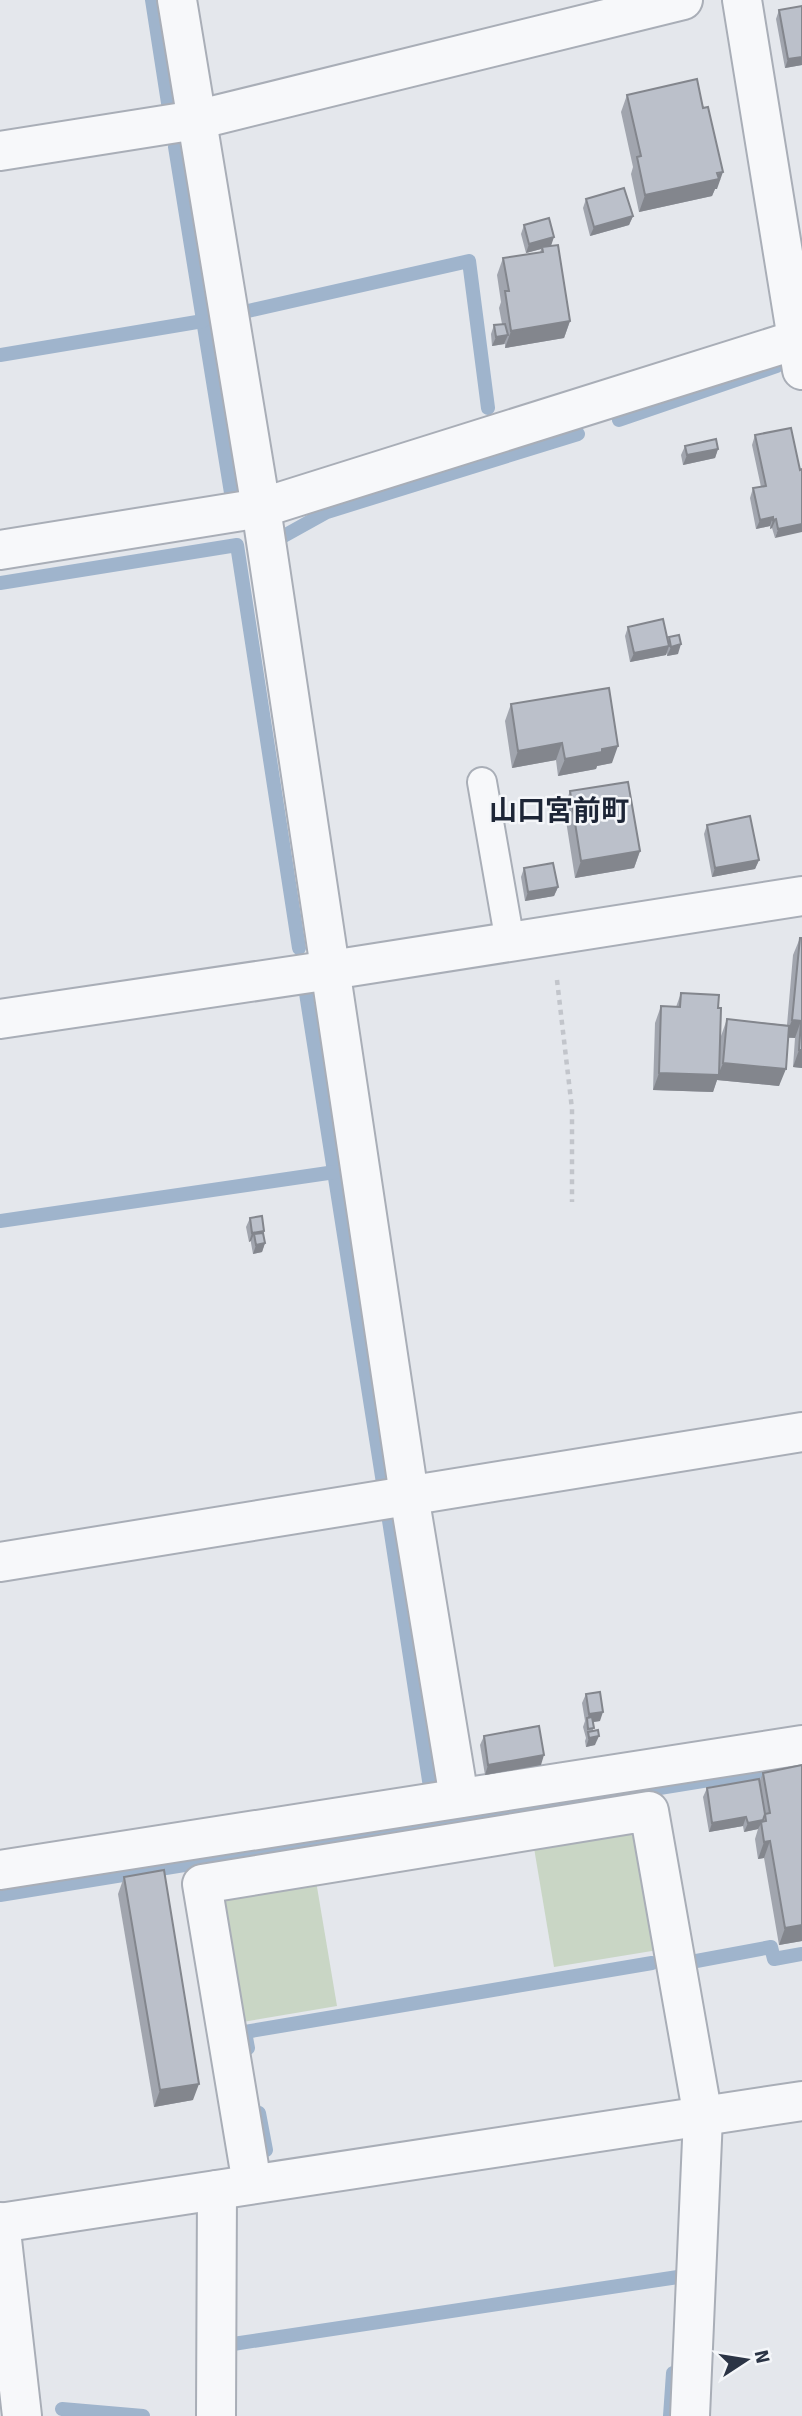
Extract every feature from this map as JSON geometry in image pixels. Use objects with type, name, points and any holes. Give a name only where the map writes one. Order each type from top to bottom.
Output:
[{"type":"street","points":[[177,0],[261,508],[409,1495],[459,1798]]},
{"type":"street","points":[[0,151],[197,120],[683,0]]},
{"type":"street","points":[[0,550],[261,508],[800,349],[742,0]]},
{"type":"street","points":[[0,1019],[551,936],[802,895]]},
{"type":"street","points":[[0,1562],[802,1432]]},
{"type":"street","points":[[0,1870],[802,1745]]},
{"type":"street","points":[[216,2416],[234,2187],[202,1884],[649,1811],[703,2117],[690,2416]]},
{"type":"street","points":[[22,2416],[0,2223],[802,2101]]},
{"type":"lane","points":[[482,782],[510,942]]},
{"type":"path","points":[[551,936],[572,1109],[572,1202]]},
{"type":"green space","points":[[625,1827],[640,1846],[658,1950],[554,1967],[533,1842]]},
{"type":"green space","points":[[315,1875],[337,2006],[237,2023],[217,1902],[225,1890]]},
{"type":"building","points":[[802,6],[802,57],[788,59],[779,10]]},
{"type":"building","points":[[697,79],[703,108],[708,107],[723,172],[717,173],[719,179],[645,195],[637,157],[641,156],[627,95]]},
{"type":"building","points":[[624,188],[633,216],[594,227],[586,199]]},
{"type":"building","points":[[549,218],[554,237],[529,244],[524,225]]},
{"type":"building","points":[[558,245],[570,321],[511,331],[505,291],[509,291],[503,258],[543,252],[542,247]]},
{"type":"building","points":[[505,324],[508,335],[496,337],[494,325]]},
{"type":"building","points":[[791,428],[800,470],[802,469],[802,524],[778,529],[773,517],[760,520],[753,488],[766,486],[755,435]]},
{"type":"building","points":[[716,439],[718,449],[687,455],[685,446]]},
{"type":"building","points":[[663,619],[669,646],[634,653],[628,627]]},
{"type":"building","points":[[679,635],[681,644],[671,647],[669,637]]},
{"type":"building","points":[[609,688],[618,746],[565,759],[562,743],[518,751],[511,704]]},
{"type":"building","points":[[628,782],[640,851],[581,861],[570,791]]},
{"type":"building","points":[[750,816],[759,860],[715,868],[707,825]]},
{"type":"building","points":[[553,863],[558,887],[528,892],[524,868]]},
{"type":"building","points":[[800,938],[802,1050],[799,1050],[801,1021],[792,1020]]},
{"type":"building","points":[[681,993],[719,995],[719,1075],[659,1073],[661,1006],[680,1007]]},
{"type":"building","points":[[727,1019],[789,1026],[786,1069],[723,1063]]},
{"type":"building","points":[[262,1216],[264,1231],[252,1233],[250,1218]]},
{"type":"building","points":[[263,1233],[265,1243],[256,1245],[254,1234]]},
{"type":"building","points":[[600,1692],[603,1712],[589,1714],[586,1694]]},
{"type":"building","points":[[592,1717],[594,1728],[588,1729],[587,1718]]},
{"type":"building","points":[[539,1726],[544,1755],[488,1765],[484,1736]]},
{"type":"building","points":[[598,1730],[599,1736],[589,1738],[588,1732]]},
{"type":"building","points":[[802,1765],[802,1925],[785,1928],[770,1841],[764,1842],[761,1822],[766,1821],[765,1814],[770,1813],[763,1773]]},
{"type":"building","points":[[759,1779],[765,1814],[763,1820],[748,1823],[746,1817],[712,1823],[707,1788]]},
{"type":"building","points":[[164,1870],[199,2084],[160,2090],[124,1877]]},
{"type":"waterway","points":[[152,0],[168,103]]},
{"type":"waterway","points":[[175,147],[231,493]]},
{"type":"waterway","points":[[248,311],[469,261],[488,408]]},
{"type":"waterway","points":[[0,355],[203,321]]},
{"type":"waterway","points":[[619,420],[777,366]]},
{"type":"waterway","points":[[282,537],[327,512],[578,434]]},
{"type":"waterway","points":[[0,583],[237,545],[299,948]]},
{"type":"waterway","points":[[305,987],[383,1483]]},
{"type":"waterway","points":[[0,1221],[335,1172]]},
{"type":"waterway","points":[[388,1514],[430,1787]]},
{"type":"waterway","points":[[0,1895],[802,1765]]},
{"type":"waterway","points":[[691,1962],[771,1947],[774,1959],[802,1954]]},
{"type":"waterway","points":[[248,2048],[245,2032],[652,1963]]},
{"type":"waterway","points":[[259,2113],[266,2150]]},
{"type":"waterway","points":[[233,2344],[678,2277]]},
{"type":"waterway","points":[[670,2416],[673,2373]]},
{"type":"waterway","points":[[62,2409],[143,2416]]},
{"type":"district","name":"山口宮前町","points":[[559,810]]}]
